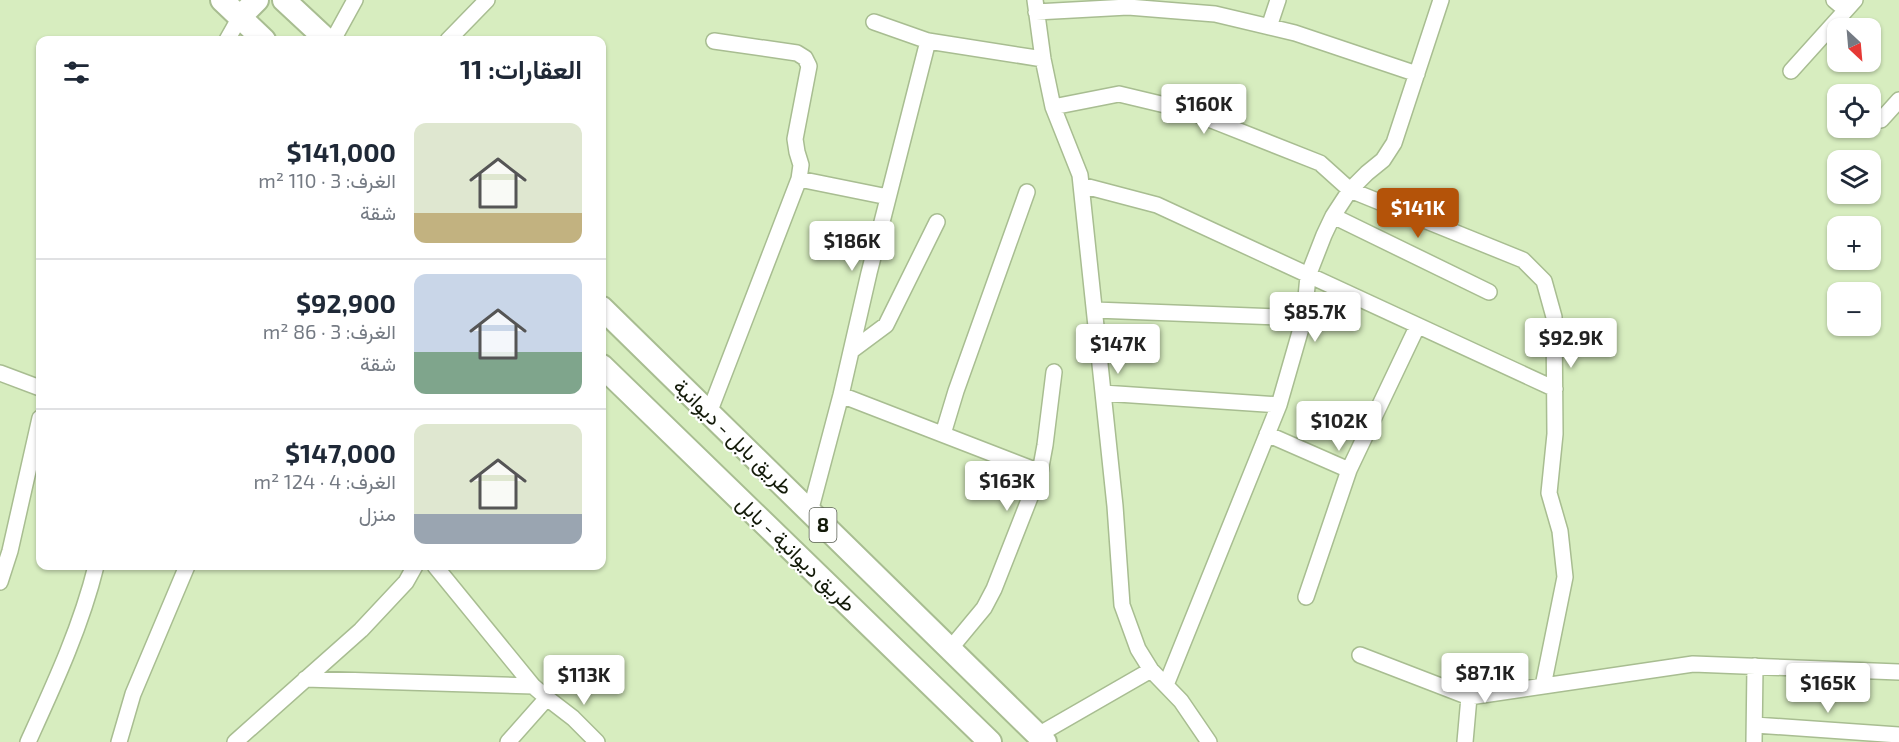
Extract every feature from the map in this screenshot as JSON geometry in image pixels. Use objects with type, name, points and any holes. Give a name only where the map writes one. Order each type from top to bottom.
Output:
[{"type":"highway","points":[[222,0],[260,36]]},
{"type":"highway","points":[[240,17],[257,0]]},
{"type":"highway","points":[[284,0],[323,36]]},
{"type":"highway","name":"طريق بابل - ديوانية","points":[[607,318],[709,413],[1041,738]]},
{"type":"highway","name":"طريق ديوانية - بابل","points":[[606,370],[990,742]]},
{"type":"street","points":[[335,36],[355,0]]},
{"type":"street","points":[[452,36],[487,0]]},
{"type":"street","points":[[1269,27],[1278,0]]},
{"type":"street","points":[[1166,685],[1279,405],[1304,318],[1308,276],[1324,235],[1350,190],[1367,172],[1383,160],[1394,143],[1441,0]]},
{"type":"street","points":[[1791,71],[1851,5],[1834,0]]},
{"type":"street","points":[[1209,742],[1181,701],[1150,670],[1138,648],[1122,605],[1115,506],[1080,175],[1053,107],[1043,59],[1036,6],[1128,7],[1215,14],[1295,33],[1417,74]]},
{"type":"street","points":[[229,36],[240,17]]},
{"type":"street","points":[[874,22],[928,41],[1043,59]]},
{"type":"street","points":[[709,413],[799,179],[801,165],[796,152],[795,139],[808,66],[805,58],[798,53],[714,41]]},
{"type":"street","points":[[810,512],[928,41]]},
{"type":"street","points":[[1053,107],[1119,94],[1186,110],[1320,163],[1350,190],[1523,260],[1544,281],[1554,317],[1555,434],[1549,493],[1560,531],[1565,577],[1542,686]]},
{"type":"street","points":[[1881,120],[1899,100]]},
{"type":"street","points":[[799,179],[888,197]]},
{"type":"street","points":[[1081,185],[1157,205],[1555,389]]},
{"type":"street","points":[[943,434],[956,391],[1028,192]]},
{"type":"street","points":[[1333,216],[1489,292]]},
{"type":"street","points":[[851,351],[886,325],[937,222]]},
{"type":"street","points":[[1095,310],[1304,318]]},
{"type":"street","points":[[1306,597],[1348,470],[1417,327]]},
{"type":"street","points":[[950,649],[984,608],[994,589],[1040,472],[1046,445],[1054,372]]},
{"type":"street","points":[[0,373],[36,386]]},
{"type":"street","points":[[1103,393],[1279,405]]},
{"type":"street","points":[[841,395],[1040,472]]},
{"type":"street","points":[[1268,434],[1348,470]]},
{"type":"street","points":[[0,582],[10,551],[36,436]]},
{"type":"street","points":[[28,742],[61,670],[95,570]]},
{"type":"street","points":[[119,742],[133,694],[186,570]]},
{"type":"street","points":[[235,742],[361,630],[406,582],[413,570]]},
{"type":"street","points":[[438,570],[533,686],[573,718],[597,742]]},
{"type":"street","points":[[1360,655],[1469,697],[1693,664],[1899,672]]},
{"type":"street","points":[[1754,742],[1755,666]]},
{"type":"street","points":[[1041,738],[1150,670]]},
{"type":"street","points":[[305,679],[533,686]]},
{"type":"street","points":[[1465,742],[1469,697]]},
{"type":"street","points":[[508,742],[547,698]]},
{"type":"street","points":[[1755,725],[1899,735]]}]
